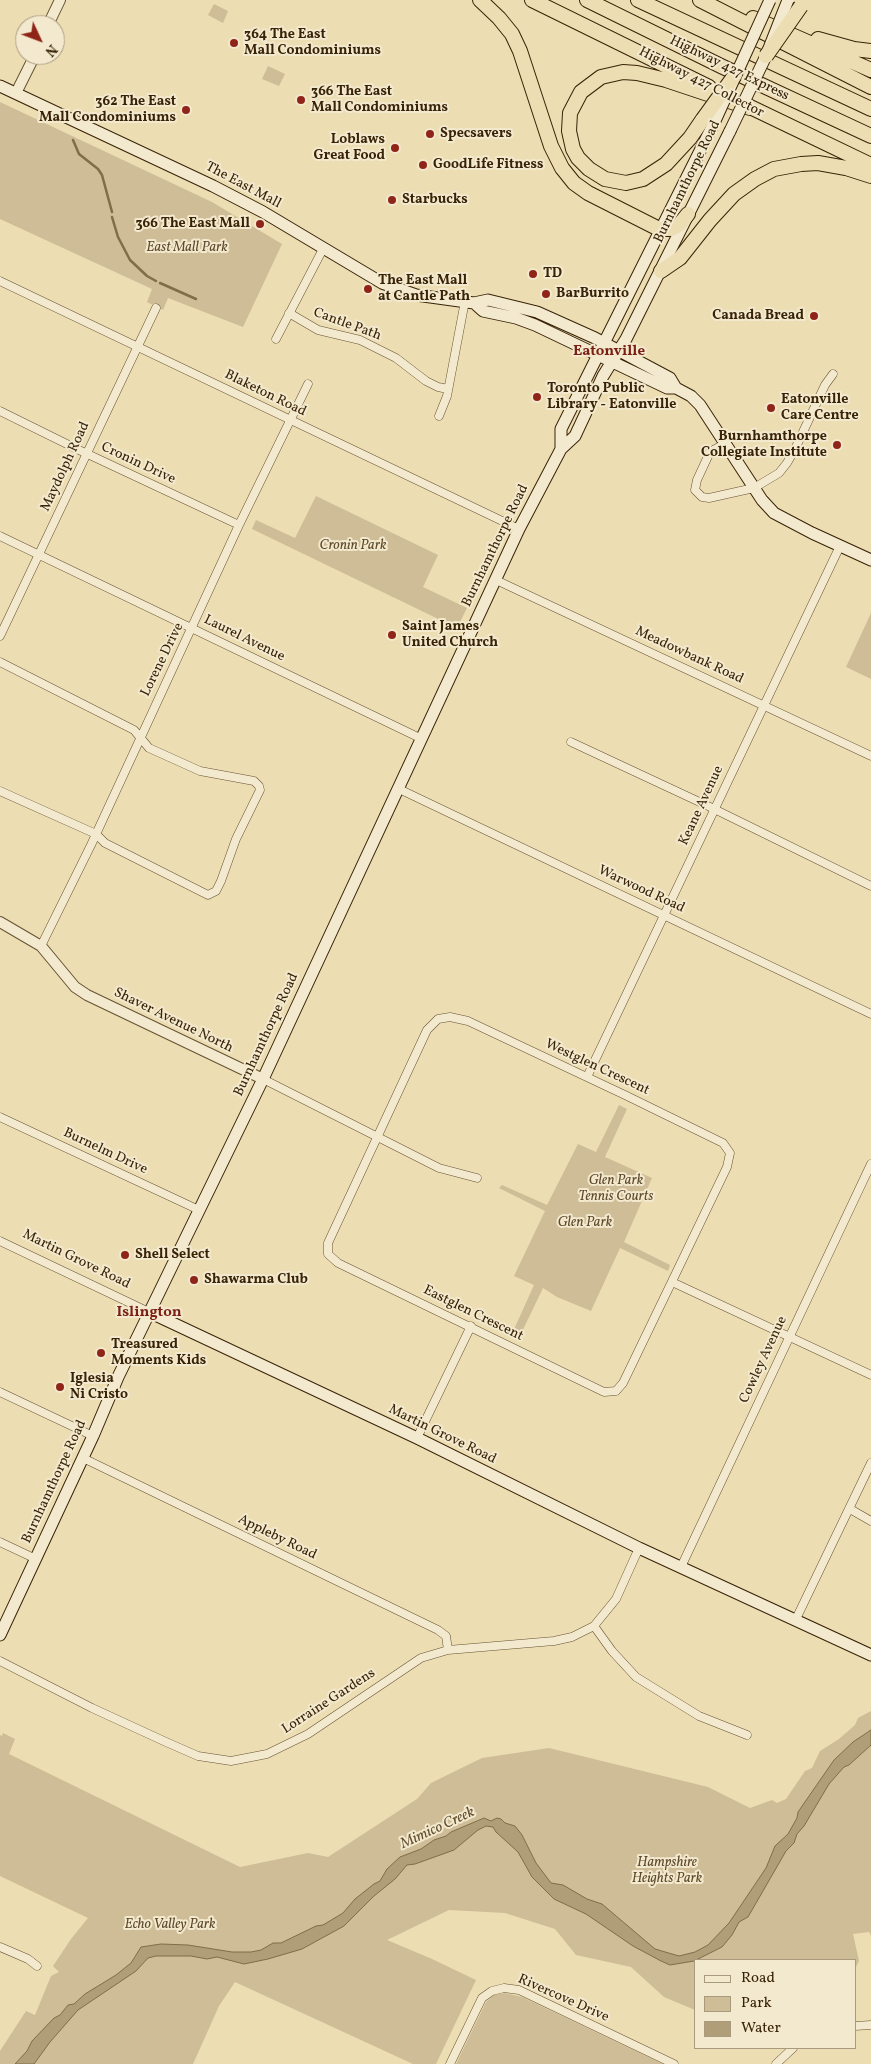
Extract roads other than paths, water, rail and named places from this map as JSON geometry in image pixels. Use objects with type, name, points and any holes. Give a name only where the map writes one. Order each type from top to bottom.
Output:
[{"type":"highway","points":[[480,0],[512,34],[520,50],[551,146],[568,176],[582,190],[660,229],[671,229],[679,225],[688,214]]},
{"type":"highway","name":"Highway 427 Collector","points":[[532,0],[750,108],[871,165]]},
{"type":"highway","name":"Highway 427 Express","points":[[587,0],[723,67],[871,136]]},
{"type":"highway","name":"Highway 427 Express","points":[[638,0],[871,109]]},
{"type":"highway","points":[[700,0],[871,87]]},
{"type":"highway","points":[[708,0],[871,70]]},
{"type":"highway","points":[[766,56],[796,2]]},
{"type":"highway","points":[[767,24],[848,48],[871,51]]},
{"type":"highway","points":[[736,75],[709,121],[666,164],[643,179],[626,183],[605,179],[589,169],[578,158],[574,149],[569,131],[570,113],[581,92],[601,77],[623,72],[637,73],[666,80],[750,108]]},
{"type":"highway","points":[[661,271],[680,258],[710,220],[734,194],[755,179],[774,170],[802,164],[818,163],[846,168],[871,176]]},
{"type":"main road","points":[[736,75],[770,0]]},
{"type":"main road","name":"Burnhamthorpe Road","points":[[0,1635],[83,1458],[118,1377],[263,1079],[519,529],[561,449],[575,436],[603,376],[618,352],[661,271],[766,56]]},
{"type":"main road","name":"The East Mall","points":[[0,86],[213,186],[263,212],[372,278],[389,286],[416,295],[470,302],[488,300],[537,312],[670,378],[676,388],[697,402],[726,443],[762,500],[774,513],[871,560]]},
{"type":"main road","name":"Burnhamthorpe Road","points":[[561,449],[561,429],[660,229],[709,121]]},
{"type":"main road","name":"The East Mall","points":[[470,302],[482,311],[516,318],[534,325],[666,388],[676,388]]},
{"type":"main road","name":"Martin Grove Road","points":[[149,1312],[417,1438],[639,1548],[871,1655]]},
{"type":"street","points":[[53,15],[60,0]]},
{"type":"street","points":[[16,93],[30,65]]},
{"type":"street","name":"Cantle Path","points":[[276,338],[323,249]]},
{"type":"street","name":"Blaketon Road","points":[[0,281],[519,529]]},
{"type":"street","points":[[439,416],[445,403],[470,302]]},
{"type":"street","name":"Maydolph Road","points":[[0,636],[156,308]]},
{"type":"street","name":"Cantle Path","points":[[289,313],[318,330],[360,340],[396,358],[408,369],[438,387],[448,389]]},
{"type":"street","points":[[726,443],[708,455],[695,484],[697,494],[702,497],[710,498],[754,488],[779,473],[787,463],[821,392],[833,374]]},
{"type":"street","name":"Lorene Drive","points":[[41,946],[96,834],[140,736],[308,384]]},
{"type":"street","name":"Cronin Drive","points":[[0,411],[85,454],[240,525]]},
{"type":"street","name":"Laurel Avenue","points":[[0,536],[422,739]]},
{"type":"street","name":"Keane Avenue","points":[[587,1077],[840,546]]},
{"type":"street","name":"Meadowbank Road","points":[[496,580],[871,756]]},
{"type":"street","points":[[0,662],[129,727],[140,736],[149,748],[192,768],[254,781],[259,786],[259,793],[236,839],[221,881],[214,893],[205,895],[171,875],[105,843],[96,834],[0,791]]},
{"type":"street","points":[[571,742],[871,886]]},
{"type":"street","name":"Warwood Road","points":[[399,789],[871,1014]]},
{"type":"street","name":"Shaver Avenue North","points":[[0,922],[41,946],[75,987],[87,995],[263,1079],[439,1168],[477,1178]]},
{"type":"street","name":"Westglen Crescent","points":[[376,1136],[426,1030],[438,1018],[450,1017],[468,1021],[723,1143],[730,1153],[727,1167],[672,1282]]},
{"type":"street","name":"Burnelm Drive","points":[[0,1117],[199,1210]]},
{"type":"street","name":"Eastglen Crescent","points":[[376,1136],[328,1243],[328,1254],[338,1263],[604,1392],[616,1391],[623,1383],[672,1282]]},
{"type":"street","name":"Cowley Avenue","points":[[681,1567],[871,1164]]},
{"type":"street","name":"Martin Grove Road","points":[[0,1240],[149,1312]]},
{"type":"street","points":[[672,1282],[790,1335],[871,1375]]},
{"type":"street","points":[[417,1438],[471,1326]]},
{"type":"street","points":[[0,1392],[93,1436]]},
{"type":"street","name":"Appleby Road","points":[[83,1458],[438,1630],[446,1636],[448,1650]]},
{"type":"street","points":[[796,1619],[871,1463]]},
{"type":"street","points":[[850,1509],[871,1521]]},
{"type":"street","points":[[0,1542],[36,1559]]},
{"type":"street","name":"Lorraine Gardens","points":[[0,1661],[92,1708],[198,1756],[231,1761],[268,1754],[308,1734],[420,1658],[448,1650],[554,1642],[572,1637],[594,1626],[616,1599],[639,1548]]},
{"type":"street","points":[[594,1626],[612,1651],[636,1677],[699,1716],[747,1735]]},
{"type":"street","points":[[0,1947],[28,1959],[37,1966]]},
{"type":"street","name":"Rivercove Drive","points":[[450,2064],[482,1998],[492,1991],[504,1988],[519,1990],[674,2064]]},
{"type":"street","points":[[856,2026],[871,2025]]},
{"type":"street","points":[[777,2064],[791,2049]]},
{"type":"water","points":[[871,1730],[871,1745],[849,1765],[844,1767],[829,1784],[804,1826],[797,1834],[794,1843],[786,1851],[748,1917],[739,1922],[732,1935],[722,1947],[698,1959],[694,1959],[694,1961],[670,1965],[633,1946],[586,1914],[554,1899],[532,1877],[518,1852],[493,1827],[486,1826],[478,1830],[454,1850],[407,1865],[395,1879],[374,1896],[344,1926],[302,1949],[244,1964],[217,1957],[207,1959],[191,1956],[156,1956],[148,1958],[136,1971],[78,2010],[34,2064],[15,2064],[27,2051],[32,2041],[68,2005],[74,2004],[85,1994],[116,1975],[131,1963],[141,1947],[161,1944],[188,1945],[232,1952],[251,1952],[261,1950],[273,1943],[281,1943],[316,1926],[323,1925],[343,1913],[355,1899],[380,1881],[387,1869],[400,1857],[421,1849],[434,1840],[484,1818],[491,1821],[497,1818],[501,1819],[505,1823],[515,1826],[522,1835],[536,1863],[551,1883],[563,1885],[587,1899],[602,1904],[655,1949],[679,1956],[695,1952],[708,1945],[729,1923],[766,1868],[775,1846],[788,1834],[797,1818],[798,1812],[834,1760],[853,1742]]},
{"type":"waterway","points":[[73,140],[79,154],[98,169],[102,175],[112,212]]},
{"type":"waterway","points":[[112,217],[118,237],[130,260],[147,276],[156,281]]},
{"type":"waterway","points":[[160,283],[196,299]]},
{"type":"place","name":"364 The East Mall Condominiums","points":[[234,43]]},
{"type":"place","name":"366 The East Mall Condominiums","points":[[301,100]]},
{"type":"place","name":"362 The East Mall Condominiums","points":[[186,110]]},
{"type":"place","name":"Specsavers","points":[[430,134]]},
{"type":"place","name":"Loblaws Great Food","points":[[395,148]]},
{"type":"place","name":"GoodLife Fitness","points":[[423,165]]},
{"type":"place","name":"Starbucks","points":[[392,200]]},
{"type":"place","name":"366 The East Mall","points":[[260,224]]},
{"type":"place","name":"TD","points":[[533,274]]},
{"type":"place","name":"The East Mall at Cantle Path","points":[[368,289]]},
{"type":"place","name":"BarBurrito","points":[[546,294]]},
{"type":"place","name":"Canada Bread","points":[[814,316]]},
{"type":"place","name":"Toronto Public Library - Eatonville","points":[[537,397]]},
{"type":"place","name":"Eatonville Care Centre","points":[[771,408]]},
{"type":"place","name":"Burnhamthorpe Collegiate Institute","points":[[837,445]]},
{"type":"place","name":"Saint James United Church","points":[[392,635]]},
{"type":"place","name":"Shell Select","points":[[125,1255]]},
{"type":"place","name":"Shawarma Club","points":[[194,1280]]},
{"type":"place","name":"Treasured Moments Kids","points":[[101,1353]]},
{"type":"place","name":"Iglesia Ni Cristo","points":[[60,1387]]},
{"type":"district","name":"Eatonville","points":[[609,352]]},
{"type":"district","name":"Islington","points":[[149,1313]]},
{"type":"park label","name":"East Mall Park","points":[[187,248]]},
{"type":"park label","name":"Cronin Park","points":[[353,546]]},
{"type":"park label","name":"Glen Park Tennis Courts","points":[[616,1190]]},
{"type":"park label","name":"Glen Park","points":[[585,1223]]},
{"type":"park label","name":"Hampshire Heights Park","points":[[667,1872]]},
{"type":"park label","name":"Echo Valley Park","points":[[170,1925]]},
{"type":"water label","name":"Mimico Creek","points":[[438,1829]]}]
